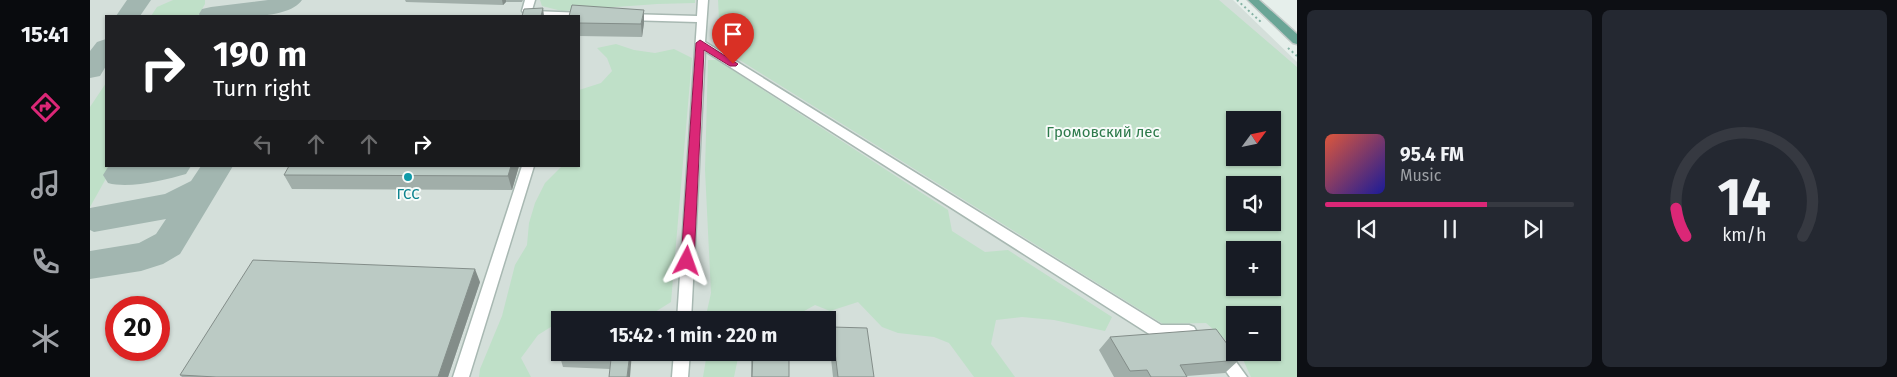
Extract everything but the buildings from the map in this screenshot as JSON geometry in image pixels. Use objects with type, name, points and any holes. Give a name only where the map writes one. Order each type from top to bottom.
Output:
[{"type":"main road","points":[[1253,0],[1297,40]]},
{"type":"main road","points":[[1268,0],[1297,26]]},
{"type":"lane","points":[[530,0],[527,8],[528,13],[549,15]]},
{"type":"lane","points":[[685,311],[703,0]]},
{"type":"lane","points":[[580,16],[598,16]]},
{"type":"lane","points":[[617,16],[702,19]]},
{"type":"lane","points":[[700,43],[1160,332],[1209,336],[1239,377]]},
{"type":"lane","points":[[461,377],[528,167]]},
{"type":"lane","points":[[680,377],[681,361]]},
{"type":"shaded area","points":[[90,0],[1233,0],[1297,62],[1297,377],[90,377]]},
{"type":"green space","points":[[173,0],[205,0],[205,4],[199,15],[152,15],[157,7]]},
{"type":"green space","points":[[540,0],[695,0],[695,3],[562,11],[542,6]]},
{"type":"green space","name":"Громовский лес","points":[[718,0],[1219,0],[1297,67],[1297,377],[1251,377],[1244,361],[1281,361],[1281,306],[1226,306],[1226,340],[1206,323],[1163,324],[714,44],[720,39]]},
{"type":"green space","points":[[616,44],[634,50],[655,53],[674,49],[692,58],[671,302],[657,311],[551,311],[551,327],[538,335],[521,358],[531,377],[479,377],[480,369],[502,316],[515,265],[527,245],[529,223],[535,203],[545,183],[561,167],[580,167],[580,90],[601,83],[612,71],[607,58],[597,48]]},
{"type":"green space","points":[[708,60],[717,60],[948,210],[952,231],[985,252],[1008,250],[1112,317],[1105,331],[1054,320],[1022,317],[996,320],[991,344],[1015,377],[974,377],[949,343],[934,337],[898,333],[882,327],[858,302],[830,311],[815,305],[804,311],[707,311],[711,293],[705,170]]},
{"type":"green space","points":[[105,84],[105,167],[112,167],[90,207],[90,107]]},
{"type":"green space","points":[[706,361],[737,361],[734,377],[703,377]]},
{"type":"taxiway","points":[[129,15],[139,0]]},
{"type":"taxiway","points":[[211,14],[272,7],[290,0]]},
{"type":"taxiway","points":[[90,70],[105,48]]},
{"type":"taxiway","points":[[119,175],[169,167]]},
{"type":"taxiway","points":[[90,265],[141,257],[159,250],[168,244],[216,167]]},
{"type":"taxiway","points":[[94,219],[163,207],[176,203],[201,190]]},
{"type":"place","name":"ГСС","points":[[408,177]]},
{"type":"route","points":[[687,261],[700,43],[733,64]]}]
